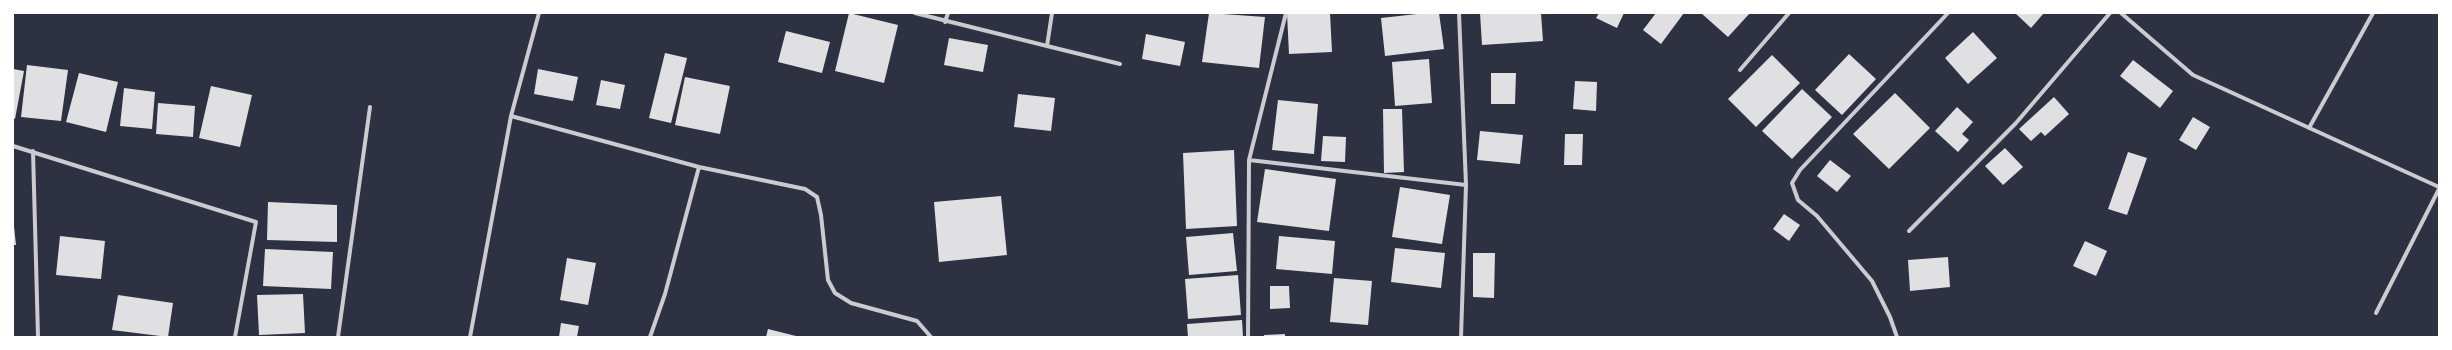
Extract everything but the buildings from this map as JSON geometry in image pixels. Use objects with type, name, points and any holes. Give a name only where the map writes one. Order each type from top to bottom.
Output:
[{"type":"street","points":[[470,337],[511,116],[539,13]]},
{"type":"street","points":[[914,13],[945,22],[1120,64]]},
{"type":"street","points":[[945,22],[948,13]]},
{"type":"street","points":[[1046,46],[1052,13]]},
{"type":"street","points":[[1248,337],[1249,160],[1286,13]]},
{"type":"street","points":[[1459,13],[1466,185],[1461,337]]},
{"type":"street","points":[[1740,70],[1789,13]]},
{"type":"street","points":[[1897,337],[1890,317],[1872,282],[1817,216],[1798,200],[1792,183],[1800,170],[1948,13]]},
{"type":"street","points":[[1908,231],[2016,123],[2110,13]]},
{"type":"street","points":[[2121,13],[2193,75],[2439,188],[2376,313]]},
{"type":"street","points":[[2309,128],[2373,13]]},
{"type":"street","points":[[338,337],[370,106]]},
{"type":"street","points":[[511,116],[699,168],[805,189],[817,197],[821,215],[828,280],[835,293],[851,302],[917,321],[931,337]]},
{"type":"street","points":[[13,146],[256,222],[235,337]]},
{"type":"street","points":[[33,151],[38,337]]},
{"type":"street","points":[[1249,160],[1466,185]]},
{"type":"street","points":[[650,337],[665,294],[699,168]]}]
